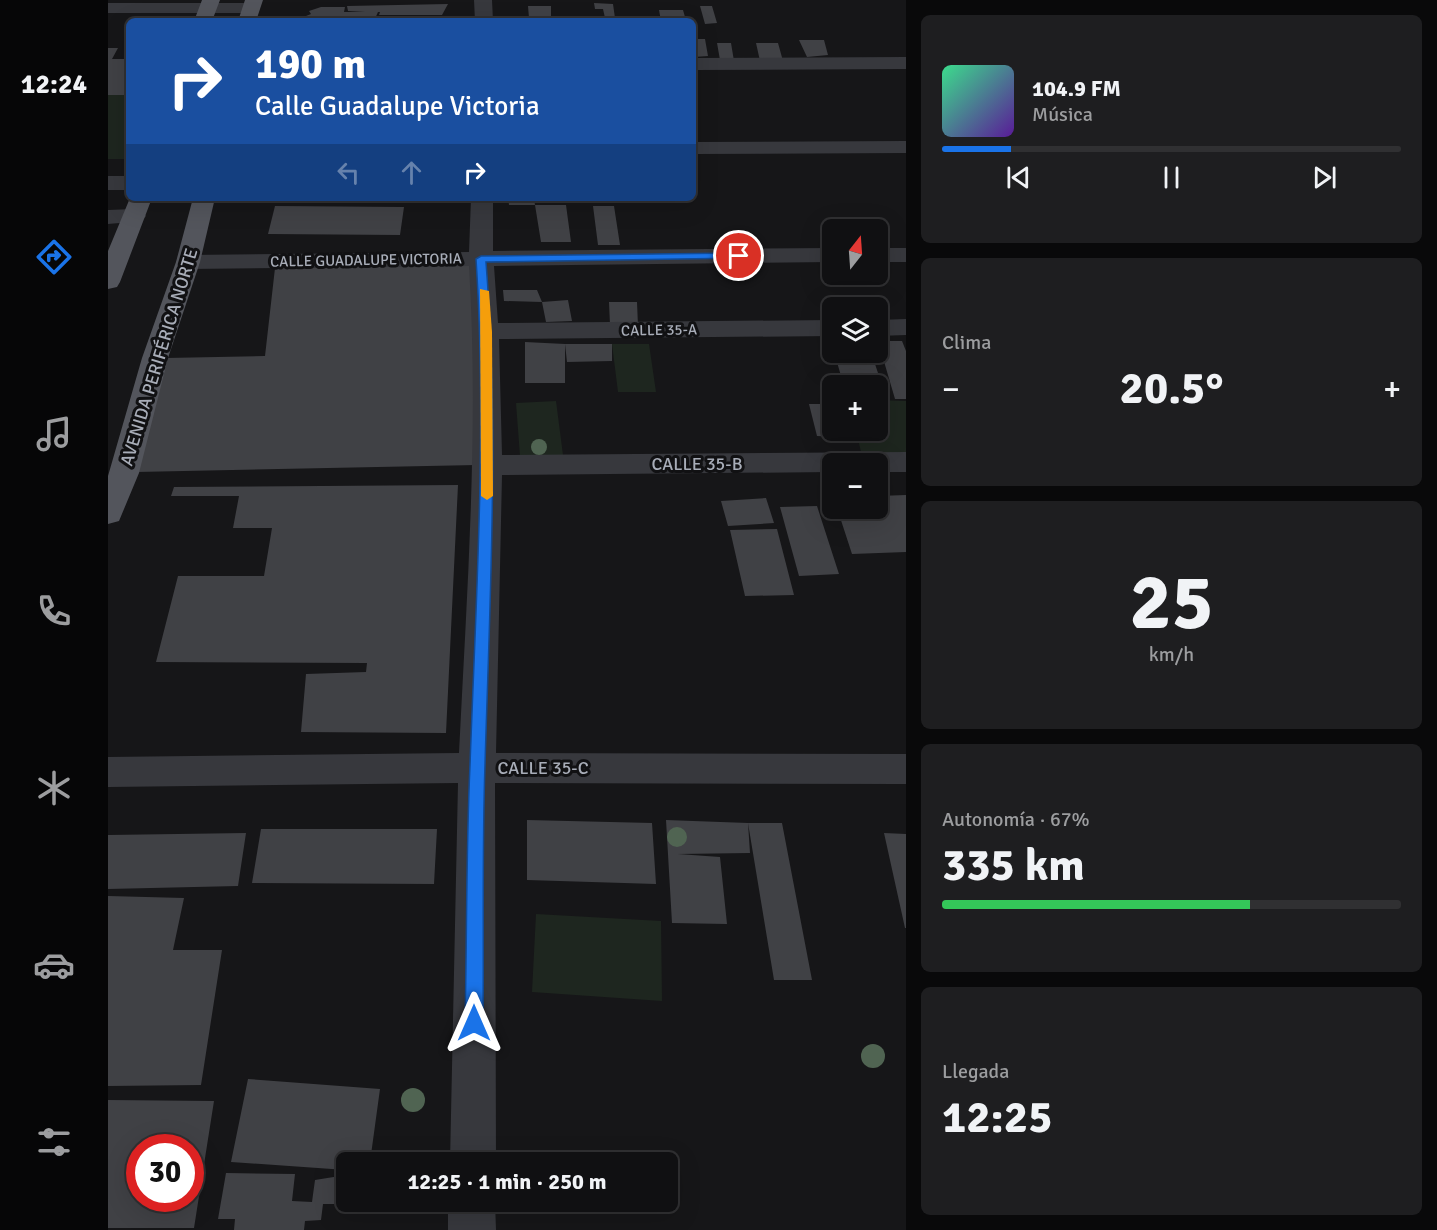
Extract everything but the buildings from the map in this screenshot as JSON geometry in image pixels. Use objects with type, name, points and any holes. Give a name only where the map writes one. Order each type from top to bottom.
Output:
[{"type":"main road","name":"AVENIDA PERIFÉRICA NORTE","points":[[108,514],[117,465],[188,262],[203,201]]},
{"type":"main road","points":[[108,282],[137,207]]},
{"type":"street","points":[[483,0],[484,18]]},
{"type":"street","points":[[108,8],[251,10]]},
{"type":"street","points":[[696,64],[906,63]]},
{"type":"street","points":[[696,148],[906,147]]},
{"type":"street","points":[[108,183],[126,183]]},
{"type":"street","points":[[473,1152],[477,768],[488,465],[486,332],[481,259],[482,201]]},
{"type":"street","points":[[108,217],[137,207]]},
{"type":"street","name":"CALLE GUADALUPE VICTORIA","points":[[188,262],[822,255]]},
{"type":"street","points":[[888,255],[906,255]]},
{"type":"street","points":[[888,328],[906,327]]},
{"type":"street","name":"CALLE 35-A","points":[[486,332],[822,328]]},
{"type":"street","name":"CALLE 35-B","points":[[488,465],[906,462]]},
{"type":"street","name":"CALLE 35-C","points":[[108,772],[477,768],[906,769]]},
{"type":"street","points":[[472,1212],[472,1230]]},
{"type":"shaded area","points":[[126,94],[126,159],[108,159],[108,95]]},
{"type":"shaded area","points":[[612,344],[649,344],[656,392],[618,392]]},
{"type":"shaded area","points":[[888,400],[906,401],[906,461],[888,461],[888,453],[861,453],[858,441],[888,441]]},
{"type":"shaded area","points":[[556,401],[563,455],[520,456],[516,403]]},
{"type":"shaded area","points":[[536,914],[661,921],[662,1001],[532,992]]},
{"type":"slow traffic","points":[[483,291],[486,332],[487,496]]},
{"type":"route","points":[[474,1023],[477,768],[488,465],[486,332],[481,259],[739,256]]}]
